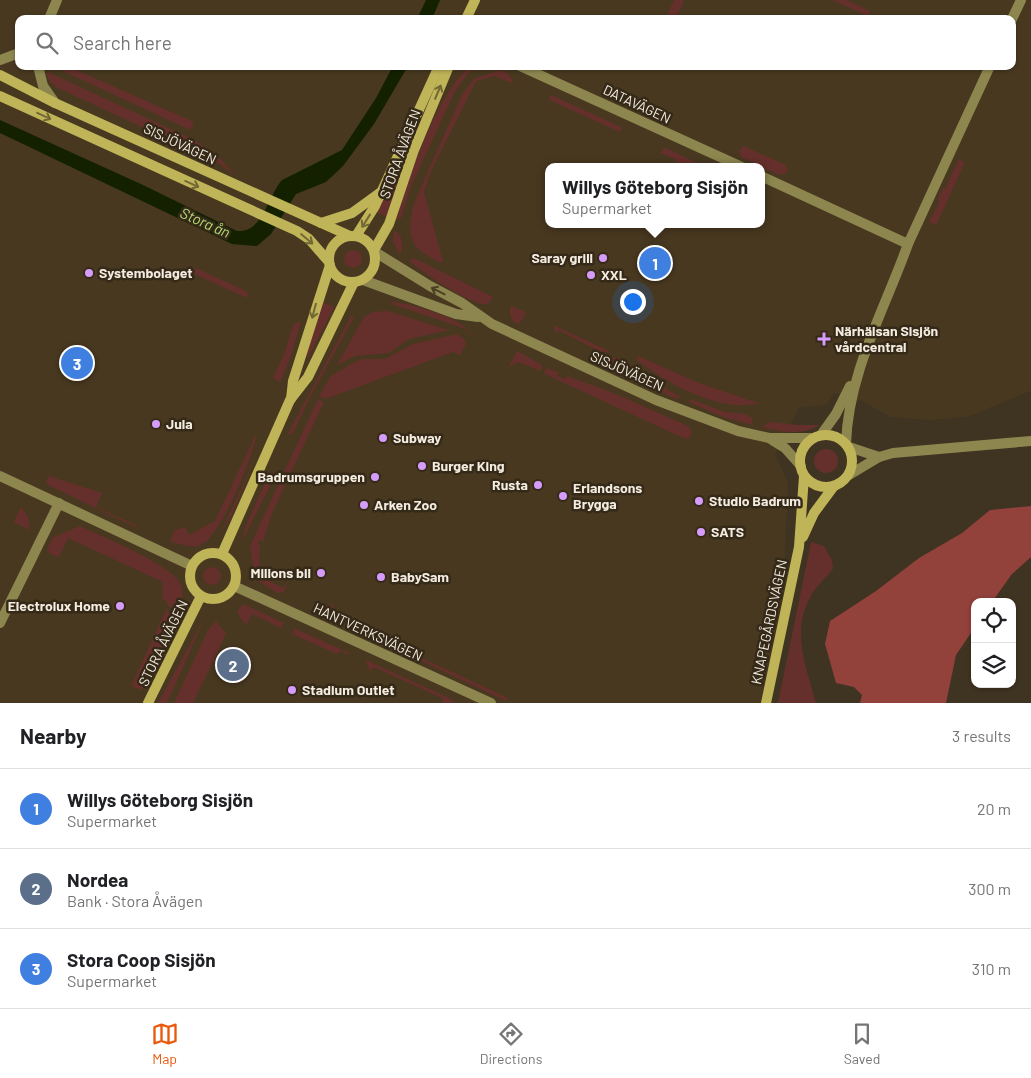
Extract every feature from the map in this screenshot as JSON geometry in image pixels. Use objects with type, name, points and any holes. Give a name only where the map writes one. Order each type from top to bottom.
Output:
[{"type":"street","points":[[50,15],[57,0]]},
{"type":"street","points":[[468,15],[475,0]]},
{"type":"street","points":[[1014,15],[1021,0]]},
{"type":"street","points":[[0,60],[15,54]]},
{"type":"street","points":[[39,70],[43,86],[55,103]]},
{"type":"street","name":"STORA ÅVÄGEN","points":[[290,400],[293,381],[330,263],[333,247],[340,239],[353,236],[382,191],[438,70]]},
{"type":"street","name":"STORA ÅVÄGEN","points":[[222,554],[290,400],[308,377],[359,281],[374,268],[374,251],[389,224],[414,150],[447,70]]},
{"type":"street","name":"DATAVÄGEN","points":[[529,70],[733,163]]},
{"type":"street","points":[[849,475],[853,463],[848,446],[850,404],[862,363],[908,244],[988,70]]},
{"type":"street","name":"SISJÖVÄGEN","points":[[0,75],[55,103],[353,236]]},
{"type":"street","points":[[0,96],[280,223],[309,239],[330,263],[339,278],[359,281]]},
{"type":"street","points":[[765,178],[908,244]]},
{"type":"street","name":"STORA ÅVÄGEN","points":[[321,223],[352,213],[382,191]]},
{"type":"street","points":[[353,236],[365,239],[374,251]]},
{"type":"street","name":"SISJÖVÄGEN","points":[[374,251],[430,286],[462,303],[479,317],[656,400],[712,423],[769,438],[833,436],[848,446],[879,457]]},
{"type":"street","name":"SISJÖVÄGEN","points":[[359,281],[456,314],[479,317]]},
{"type":"street","points":[[803,471],[801,452],[817,437],[836,414],[862,363]]},
{"type":"street","name":"SISJÖVÄGEN","points":[[769,438],[785,448],[816,485],[825,487],[834,486],[879,457],[916,450],[1031,441]]},
{"type":"street","name":"KNAPEGÅRDSVÄGEN","points":[[766,703],[799,547],[803,471]]},
{"type":"street","points":[[0,476],[192,566],[202,555],[215,552],[222,554],[229,558],[236,571],[234,586]]},
{"type":"street","name":"KNAPEGÅRDSVÄGEN","points":[[799,547],[814,513],[834,486]]},
{"type":"street","points":[[0,624],[59,503]]},
{"type":"street","name":"STORA ÅVÄGEN","points":[[192,566],[190,579],[192,586],[201,596],[216,599],[230,592],[234,586]]},
{"type":"street","name":"HANTVERKSVÄGEN","points":[[234,586],[490,703]]},
{"type":"street","name":"STORA ÅVÄGEN","points":[[148,703],[201,596]]},
{"type":"shaded area","points":[[0,0],[1031,0],[1031,391],[967,417],[929,420],[890,417],[862,401],[834,393],[827,404],[799,408],[775,454],[788,482],[783,594],[760,703],[0,703]]},
{"type":"shaded area","points":[[674,0],[684,0],[678,15],[667,15]]},
{"type":"shaded area","points":[[832,0],[847,0],[870,11],[868,15]]},
{"type":"shaded area","points":[[61,70],[76,70],[194,122],[190,130]]},
{"type":"shaded area","points":[[468,70],[475,70],[469,72],[455,91],[411,186],[401,218],[395,220],[416,160],[437,112],[461,76]]},
{"type":"shaded area","points":[[500,70],[508,74],[513,81],[512,83],[495,76],[476,81],[430,173],[424,192],[443,261],[441,263],[422,252],[412,240],[410,225],[414,203],[462,95],[474,79]]},
{"type":"shaded area","points":[[48,72],[194,140],[215,153],[236,176],[196,147],[175,138],[157,137],[142,127],[58,88],[51,83],[46,74]]},
{"type":"shaded area","points":[[551,95],[622,129],[620,132],[549,100]]},
{"type":"shaded area","points":[[743,146],[786,165],[788,172],[779,175],[765,168],[765,163],[754,163],[741,157],[739,151]]},
{"type":"shaded area","points":[[666,148],[698,163],[675,163],[676,160],[661,153]]},
{"type":"shaded area","points":[[404,154],[398,183],[387,217],[376,212]]},
{"type":"shaded area","points":[[959,159],[964,163],[962,169],[936,225],[929,222],[939,203],[938,199],[943,188],[945,189]]},
{"type":"shaded area","points":[[394,230],[402,241],[400,255],[393,242]]},
{"type":"shaded area","points":[[353,250],[359,253],[362,259],[359,265],[353,268],[347,265],[344,259],[347,253]]},
{"type":"shaded area","points":[[414,258],[493,297],[488,304],[470,300],[459,295],[409,261]]},
{"type":"shaded area","points":[[196,268],[248,292],[247,298],[192,273]]},
{"type":"shaded area","points":[[321,301],[334,307],[308,358],[306,357]]},
{"type":"shaded area","points":[[391,301],[411,305],[449,318],[468,329],[472,336],[466,329],[392,304]]},
{"type":"shaded area","points":[[511,306],[526,312],[519,325],[511,317]]},
{"type":"shaded area","points":[[387,311],[449,330],[409,339],[389,353],[355,356],[337,365],[364,317],[373,312]]},
{"type":"shaded area","points":[[351,316],[354,317],[310,397],[293,433],[287,435]]},
{"type":"shaded area","points":[[301,321],[291,356],[280,382],[273,378],[285,352],[293,325]]},
{"type":"shaded area","points":[[553,325],[613,353],[599,351],[558,330],[556,334]]},
{"type":"shaded area","points":[[457,334],[464,339],[466,344],[460,355],[453,352],[325,399],[319,396],[330,377],[351,364],[363,359],[385,359],[413,344]]},
{"type":"shaded area","points":[[517,351],[542,365],[541,371],[518,362],[508,368]]},
{"type":"shaded area","points":[[602,355],[623,359],[648,379],[681,397],[677,399],[631,378],[597,357]]},
{"type":"shaded area","points":[[638,356],[699,383],[761,404],[734,405],[721,403],[695,394],[669,382],[636,359]]},
{"type":"shaded area","points":[[547,368],[559,373],[557,376],[565,379],[567,376],[611,392],[688,426],[691,429],[691,436],[686,439],[681,437],[545,374],[544,372]]},
{"type":"shaded area","points":[[318,399],[324,402],[272,513],[263,542],[259,540],[258,544],[261,546],[259,576],[283,588],[288,581],[284,592],[277,593],[255,579],[250,546]]},
{"type":"shaded area","points":[[690,399],[725,412],[745,414],[752,418],[753,425],[723,417],[689,402]]},
{"type":"shaded area","points":[[771,422],[820,425],[798,432],[761,427]]},
{"type":"shaded area","points":[[257,432],[250,458],[235,494],[217,527],[208,539],[200,545],[192,546],[185,546],[170,541],[174,531],[185,527],[189,535],[215,521]]},
{"type":"shaded area","points":[[826,449],[835,452],[838,461],[835,470],[826,473],[817,470],[814,461],[817,452]]},
{"type":"shaded area","points":[[257,454],[232,515],[221,532]]},
{"type":"shaded area","points":[[270,472],[276,474],[242,541],[246,525]]},
{"type":"shaded area","points":[[49,476],[102,493],[96,507],[138,526],[135,527],[50,486],[46,483]]},
{"type":"shaded area","points":[[1031,506],[1031,557],[1012,574],[995,598],[971,598],[971,633],[956,655],[946,703],[860,703],[862,695],[854,687],[836,683],[825,644],[830,621],[876,591],[919,558],[962,533],[990,510]]},
{"type":"shaded area","points":[[21,507],[28,517],[30,530],[14,522]]},
{"type":"shaded area","points":[[80,526],[151,560],[165,568],[175,577],[181,585],[182,592],[182,600],[176,615],[162,597],[163,582],[68,538],[59,557],[52,555],[47,550],[52,538]]},
{"type":"shaded area","points":[[811,542],[824,546],[832,560],[833,569],[813,592],[805,609],[802,622],[802,650],[816,703],[778,703]]},
{"type":"shaded area","points":[[212,567],[218,570],[221,576],[218,582],[212,585],[206,582],[203,576],[206,570]]},
{"type":"shaded area","points":[[243,604],[284,623],[281,628],[252,614],[247,624],[243,622],[237,612]]},
{"type":"shaded area","points":[[332,604],[337,618],[351,625],[351,627],[319,612],[320,609]]},
{"type":"shaded area","points":[[167,608],[174,621],[141,690],[131,686]]},
{"type":"shaded area","points":[[206,615],[167,703],[158,703]]},
{"type":"shaded area","points":[[216,621],[226,634],[193,703],[174,703],[208,630]]},
{"type":"shaded area","points":[[294,628],[350,655],[340,651],[337,654],[292,634]]},
{"type":"shaded area","points":[[370,634],[508,698],[506,701],[369,636]]},
{"type":"shaded area","points":[[366,660],[449,698],[454,703],[443,703],[442,698],[376,668],[372,668],[370,672]]},
{"type":"water","points":[[426,0],[440,0],[434,15],[419,15]]},
{"type":"water","name":"Stora ån","points":[[391,70],[406,70],[374,124],[343,166],[326,182],[296,194],[271,234],[257,246],[232,244],[0,133],[0,120],[143,185],[237,231],[246,230],[259,220],[282,180],[342,150],[376,98]]},
{"type":"place","name":"Saray grill","points":[[603,258]]},
{"type":"place","name":"Willys Göteborg Sisjön","points":[[655,263]]},
{"type":"place","name":"Systembolaget","points":[[89,273]]},
{"type":"place","name":"XXL","points":[[591,275]]},
{"type":"place","name":"Närhälsan Sisjön vårdcentral","points":[[824,339]]},
{"type":"place","name":"Stora Coop Sisjön","points":[[77,363]]},
{"type":"place","name":"Jula","points":[[156,424]]},
{"type":"place","name":"Subway","points":[[383,438]]},
{"type":"place","name":"Burger King","points":[[422,466]]},
{"type":"place","name":"Badrumsgruppen","points":[[375,477]]},
{"type":"place","name":"Rusta","points":[[538,485]]},
{"type":"place","name":"Erlandsons Brygga","points":[[563,496]]},
{"type":"place","name":"Studio Badrum","points":[[699,501]]},
{"type":"place","name":"Arken Zoo","points":[[364,505]]},
{"type":"place","name":"SATS","points":[[701,532]]},
{"type":"place","name":"Millons bil","points":[[321,573]]},
{"type":"place","name":"BabySam","points":[[381,577]]},
{"type":"place","name":"Electrolux Home","points":[[120,606]]},
{"type":"place","name":"Nordea","points":[[233,665]]},
{"type":"place","name":"Stadium Outlet","points":[[292,690]]}]
